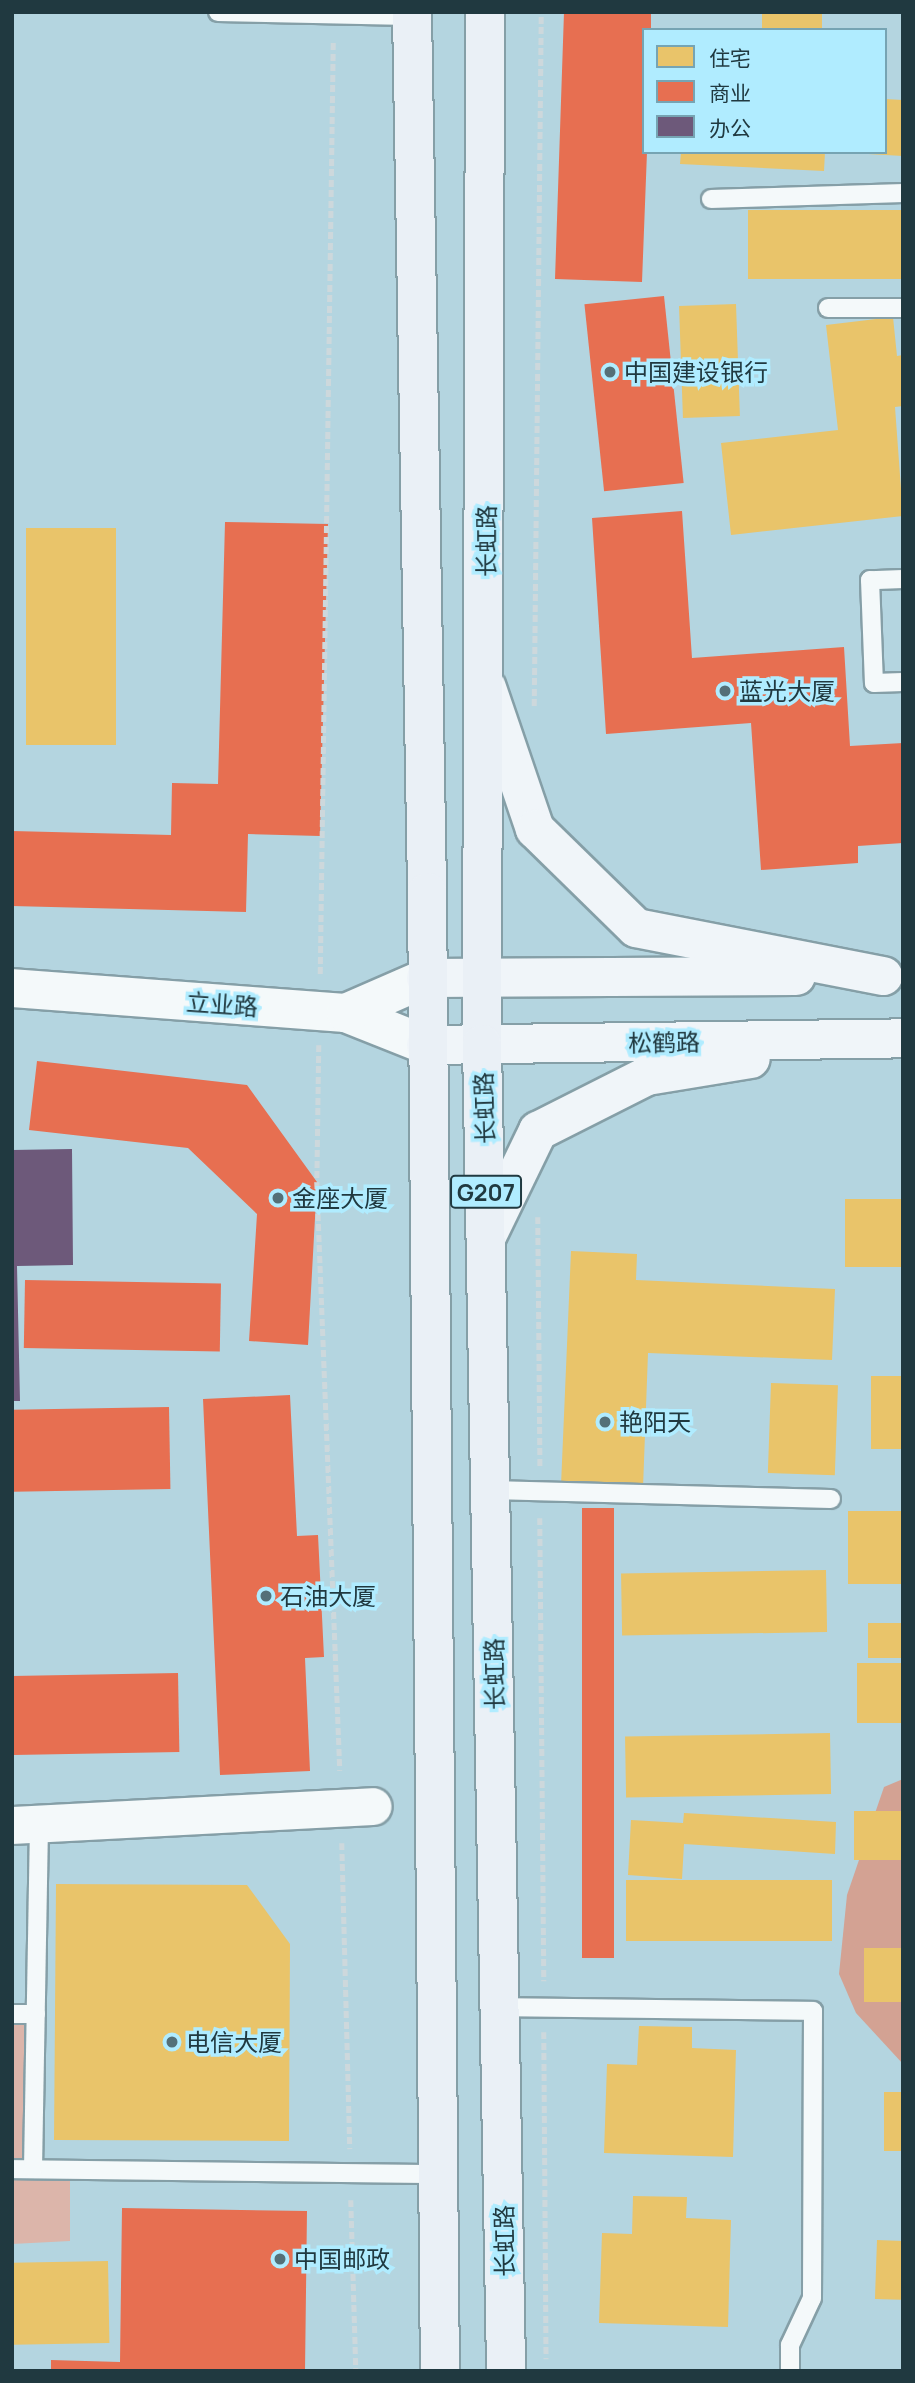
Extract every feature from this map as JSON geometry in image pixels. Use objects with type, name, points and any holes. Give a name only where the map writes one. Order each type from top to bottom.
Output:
[{"type":"highway","name":"长虹路","points":[[485,12],[486,688],[482,1044],[506,2371]]},
{"type":"highway","name":"G207","points":[[413,28],[440,2371]]},
{"type":"main road","points":[[486,688],[535,829],[636,928],[896,973]]},
{"type":"main road","points":[[426,978],[896,973]]},
{"type":"main road","points":[[487,1236],[538,1131],[647,1076],[895,1040]]},
{"type":"main road","name":"松鹤路","points":[[426,1045],[895,1040]]},
{"type":"street","points":[[333,1012],[426,978]]},
{"type":"street","name":"立业路","points":[[12,989],[333,1012],[426,1045]]},
{"type":"street","points":[[26,1824],[357,1807]]},
{"type":"lane","points":[[218,12],[409,16],[413,28]]},
{"type":"lane","points":[[711,199],[903,193]]},
{"type":"lane","points":[[828,308],[903,308]]},
{"type":"lane","points":[[903,579],[870,580],[874,683],[903,682]]},
{"type":"lane","points":[[491,1490],[831,1499]]},
{"type":"lane","points":[[26,1824],[36,2014],[33,2168]]},
{"type":"lane","points":[[499,2007],[813,2011],[812,2298],[790,2345],[790,2371]]},
{"type":"lane","points":[[12,2014],[36,2014]]},
{"type":"lane","points":[[12,2169],[438,2174]]},
{"type":"path","points":[[534,720],[541,12]]},
{"type":"path","points":[[334,15],[333,1012],[317,1181],[357,1807],[351,2173],[356,2371]]},
{"type":"path","points":[[538,1214],[546,2371]]},
{"type":"shaded area","points":[[903,1779],[903,2064],[856,2013],[839,1974],[847,1895],[884,1787]]},
{"type":"shaded area","points":[[12,2014],[36,2014],[33,2168],[70,2169],[70,2241],[12,2244]]},
{"type":"building: 住宅","points":[[762,12],[822,12],[822,28],[762,28]]},
{"type":"building: 住宅","points":[[887,99],[903,100],[903,156],[868,154],[887,154]]},
{"type":"building: 住宅","points":[[681,154],[825,154],[824,171],[680,164]]},
{"type":"building: 住宅","points":[[748,210],[903,210],[903,279],[748,279]]},
{"type":"building: 住宅","points":[[736,304],[740,416],[683,418],[679,306]]},
{"type":"building: 住宅","points":[[893,317],[897,356],[903,355],[903,406],[895,407],[903,516],[731,535],[721,443],[838,430],[826,325]]},
{"type":"building: 住宅","points":[[26,528],[116,528],[116,745],[26,745]]},
{"type":"building: 住宅","points":[[845,1199],[903,1199],[903,1267],[845,1267]]},
{"type":"building: 住宅","name":"艳阳天","points":[[571,1251],[637,1254],[636,1280],[835,1289],[832,1360],[648,1353],[643,1488],[561,1485]]},
{"type":"building: 住宅","points":[[871,1376],[903,1376],[903,1449],[871,1449]]},
{"type":"building: 住宅","points":[[771,1383],[838,1385],[835,1475],[768,1473]]},
{"type":"building: 住宅","points":[[848,1511],[903,1511],[903,1584],[848,1584]]},
{"type":"building: 住宅","points":[[826,1570],[827,1632],[622,1636],[621,1574]]},
{"type":"building: 住宅","points":[[868,1623],[903,1623],[903,1658],[868,1658]]},
{"type":"building: 住宅","points":[[857,1663],[903,1663],[903,1723],[857,1723]]},
{"type":"building: 住宅","points":[[830,1733],[831,1794],[626,1798],[625,1737]]},
{"type":"building: 住宅","points":[[854,1811],[903,1811],[903,1860],[854,1860]]},
{"type":"building: 住宅","points":[[684,1813],[836,1822],[835,1854],[684,1844],[682,1879],[628,1875],[631,1820],[683,1823]]},
{"type":"building: 住宅","points":[[626,1880],[832,1880],[832,1941],[626,1941]]},
{"type":"building: 住宅","name":"电信大厦","points":[[56,1884],[247,1885],[290,1944],[289,2141],[54,2140]]},
{"type":"building: 住宅","points":[[864,1948],[903,1948],[903,2002],[864,2002]]},
{"type":"building: 住宅","points":[[639,2026],[692,2027],[692,2048],[736,2050],[733,2157],[604,2153],[607,2064],[637,2065]]},
{"type":"building: 住宅","points":[[884,2092],[903,2092],[903,2151],[884,2151]]},
{"type":"building: 住宅","points":[[633,2196],[687,2197],[686,2218],[731,2220],[728,2327],[599,2323],[602,2233],[632,2234]]},
{"type":"building: 住宅","points":[[877,2240],[903,2241],[901,2300],[875,2299]]},
{"type":"building: 住宅","points":[[108,2261],[109,2343],[13,2345],[12,2263]]},
{"type":"building: 商业","points":[[564,12],[651,12],[651,28],[642,28],[642,154],[647,154],[642,282],[555,279]]},
{"type":"building: 商业","points":[[664,296],[684,483],[604,491],[584,304]]},
{"type":"building: 商业","name":"蓝光大厦","points":[[682,511],[692,658],[844,647],[850,746],[903,743],[903,843],[858,846],[858,863],[761,870],[751,723],[606,734],[592,518]]},
{"type":"building: 商业","points":[[225,522],[328,524],[320,836],[248,834],[246,912],[12,906],[12,831],[171,835],[172,783],[218,784]]},
{"type":"building: 商业","name":"金座大厦","points":[[37,1061],[247,1085],[317,1182],[308,1345],[249,1341],[257,1214],[188,1148],[29,1130]]},
{"type":"building: 商业","points":[[25,1280],[221,1283],[220,1351],[24,1348]]},
{"type":"building: 商业","name":"石油大厦","points":[[290,1395],[297,1536],[318,1535],[324,1657],[305,1658],[310,1771],[220,1775],[203,1399]]},
{"type":"building: 商业","points":[[169,1407],[170,1489],[13,1492],[12,1410]]},
{"type":"building: 商业","points":[[582,1508],[614,1508],[614,1958],[582,1958]]},
{"type":"building: 商业","points":[[178,1673],[179,1752],[13,1755],[12,1676]]},
{"type":"building: 商业","points":[[122,2208],[307,2211],[305,2371],[51,2371],[51,2360],[120,2362]]},
{"type":"building: 办公","points":[[72,1149],[73,1265],[17,1266],[20,1401],[12,1401],[12,1150]]},
{"type":"place","name":"中国建设银行","points":[[610,372]]},
{"type":"place","name":"蓝光大厦","points":[[725,691]]},
{"type":"place","name":"金座大厦","points":[[278,1198]]},
{"type":"place","name":"艳阳天","points":[[605,1422]]},
{"type":"place","name":"石油大厦","points":[[266,1596]]},
{"type":"place","name":"电信大厦","points":[[172,2042]]},
{"type":"place","name":"中国邮政","points":[[280,2259]]}]
